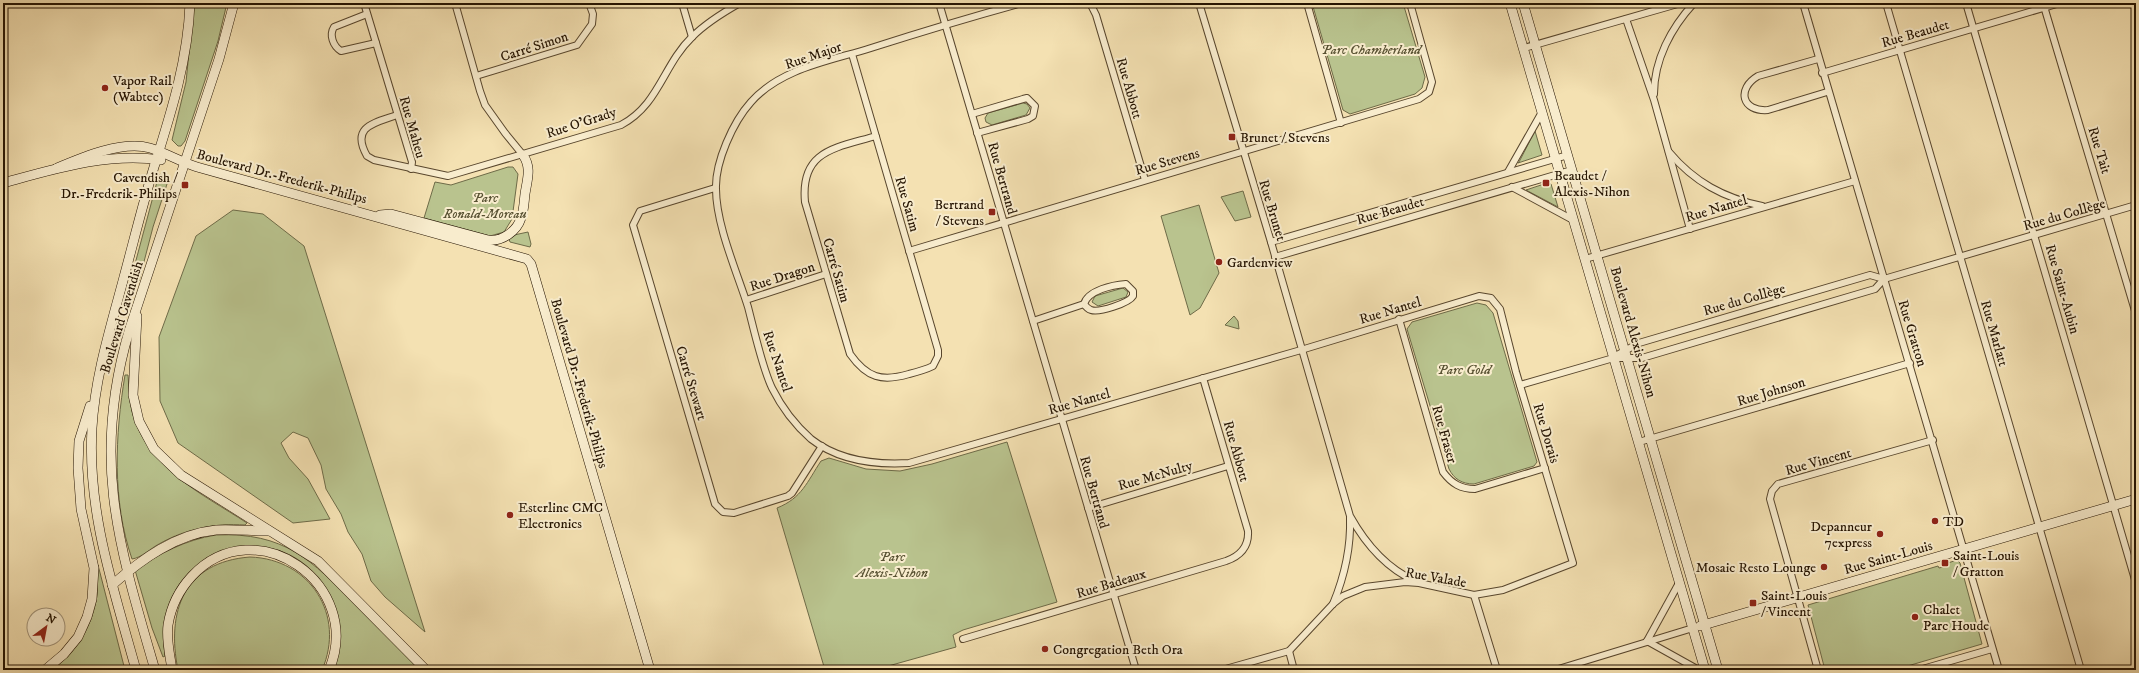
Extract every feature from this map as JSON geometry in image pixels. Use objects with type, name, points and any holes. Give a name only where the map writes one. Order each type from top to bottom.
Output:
[{"type":"street","name":"Boulevard Cavendish","points":[[136,670],[112,585],[100,535],[92,477],[92,426],[97,387],[110,329],[183,64],[190,3]]},
{"type":"street","name":"Boulevard Cavendish","points":[[155,670],[127,572],[114,511],[111,484],[110,436],[112,405],[119,367],[224,43],[234,3]]},
{"type":"street","name":"Rue Maheu","points":[[364,3],[412,162],[411,169],[445,177],[523,155]]},
{"type":"street","points":[[455,3],[485,105],[504,133],[523,155]]},
{"type":"street","name":"Carré Simon","points":[[476,76],[577,45],[592,24],[593,14],[589,3]]},
{"type":"street","points":[[682,3],[692,37]]},
{"type":"street","name":"Rue O'Grady","points":[[523,155],[621,125],[633,119],[643,110],[666,73],[692,37],[740,3]]},
{"type":"street","name":"Rue Bertrand","points":[[939,3],[1136,670]]},
{"type":"street","name":"Rue Major","points":[[746,300],[721,222],[715,188],[721,160],[731,131],[741,114],[757,97],[777,80],[793,72],[945,24],[1022,3]]},
{"type":"street","name":"Rue Abbott","points":[[1090,3],[1096,15],[1145,180]]},
{"type":"street","name":"Rue Brunet","points":[[1199,3],[1271,242],[1350,516],[1358,530],[1394,570],[1419,583]]},
{"type":"street","points":[[1307,3],[1341,123]]},
{"type":"street","name":"Rue Stevens","points":[[910,251],[1145,180],[1410,103],[1425,96],[1429,92],[1432,82],[1410,3]]},
{"type":"street","name":"Boulevard Alexis-Nihon","points":[[1510,3],[1705,670]]},
{"type":"street","name":"Boulevard Alexis-Nihon","points":[[1523,3],[1718,670]]},
{"type":"street","points":[[1524,48],[1681,3]]},
{"type":"street","points":[[1654,100],[1654,77],[1658,62],[1669,38],[1694,3]]},
{"type":"street","name":"Rue Gratton","points":[[1803,3],[1827,92],[1933,440],[1962,550],[1999,670]]},
{"type":"street","name":"Rue Marlatt","points":[[1886,3],[2080,670]]},
{"type":"street","name":"Rue Saint-Aubin","points":[[1966,3],[2136,583]]},
{"type":"street","name":"Rue Beaudet","points":[[1822,73],[1974,29],[2044,5],[2060,3]]},
{"type":"street","name":"Rue Tait","points":[[2044,5],[2135,304],[2136,314]]},
{"type":"street","points":[[367,14],[334,27],[332,30],[332,39],[341,51],[376,43]]},
{"type":"street","points":[[1626,19],[1654,100],[1690,229]]},
{"type":"street","name":"Rue Satim","points":[[852,54],[938,350],[937,361]]},
{"type":"street","points":[[1818,59],[1758,76],[1750,81],[1745,87],[1744,94],[1746,101],[1752,107],[1759,110],[1768,110],[1827,92]]},
{"type":"street","name":"Rue Bertrand","points":[[972,114],[1023,98],[1028,98],[1035,106],[1036,111],[1033,116],[1028,119],[978,133]]},
{"type":"street","points":[[1508,172],[1542,112]]},
{"type":"street","points":[[397,115],[366,127],[361,136],[364,152],[367,156],[374,160],[411,169]]},
{"type":"street","name":"Carré Satim","points":[[876,136],[821,154],[810,166],[806,175],[804,188],[805,202],[850,354],[857,365],[876,377],[887,379],[927,369],[937,361]]},
{"type":"street","points":[[1667,149],[1679,164],[1708,188],[1744,202],[1764,207]]},
{"type":"street","name":"Boulevard Dr.-Frederik-Philips","points":[[3,183],[57,168],[125,157],[158,155],[523,257],[530,261],[650,670]]},
{"type":"street","name":"Boulevard Dr.-Frederik-Philips","points":[[372,215],[391,214],[488,240],[498,240],[512,232],[522,217],[529,172],[527,161],[523,155]]},
{"type":"street","name":"Rue Beaudet","points":[[1271,242],[1568,155]]},
{"type":"street","name":"Rue Beaudet","points":[[1275,257],[1572,170]]},
{"type":"street","name":"Rue Nantel","points":[[1585,259],[1855,181]]},
{"type":"street","points":[[1512,187],[1573,220]]},
{"type":"street","name":"Carré Stewart","points":[[715,188],[640,211],[633,225],[715,504],[723,512],[734,513],[788,496],[792,493],[822,446]]},
{"type":"street","name":"Rue du Collège","points":[[1626,354],[1642,358],[1875,289],[1884,279],[2136,205]]},
{"type":"street","name":"Rue Dragon","points":[[746,300],[826,274]]},
{"type":"street","name":"Rue du Collège","points":[[1520,385],[1626,354],[1639,343],[1870,275],[1884,279]]},
{"type":"street","points":[[1126,284],[1133,291],[1133,296],[1128,302],[1098,311],[1088,309],[1084,304],[1087,296],[1092,293],[1120,285],[1126,284]]},
{"type":"street","name":"Rue Nantel","points":[[746,300],[771,385],[792,421],[822,446],[861,461],[887,464],[909,463],[1301,350],[1399,319],[1479,296],[1491,298],[1500,309]]},
{"type":"street","points":[[1033,320],[1084,304]]},
{"type":"street","points":[[138,307],[133,395],[136,413],[146,436],[159,455],[176,472],[318,561],[426,670]]},
{"type":"street","name":"Rue Dorais","points":[[1500,309],[1520,385],[1573,563]]},
{"type":"street","name":"Rue Fraser","points":[[1399,319],[1443,472],[1449,480],[1466,489],[1476,489],[1545,468]]},
{"type":"street","name":"Rue Johnson","points":[[1639,442],[1910,363]]},
{"type":"street","name":"Rue Abbott","points":[[1203,378],[1248,531]]},
{"type":"street","points":[[45,670],[64,654],[78,637],[88,617],[92,599],[94,568],[81,509],[78,454],[79,441],[97,387]]},
{"type":"street","name":"Rue Vincent","points":[[1818,670],[1770,499],[1772,490],[1778,484],[1933,440]]},
{"type":"street","name":"Rue McNulty","points":[[1088,508],[1228,466]]},
{"type":"street","name":"Rue Saint-Louis","points":[[1555,670],[1705,624],[2136,499]]},
{"type":"street","name":"Rue Brunet","points":[[1332,604],[1346,564],[1350,537],[1350,516]]},
{"type":"street","points":[[112,585],[127,572],[175,541],[192,535],[218,530],[270,531]]},
{"type":"street","name":"Rue Badeaux","points":[[963,639],[1233,558],[1246,547],[1248,531]]},
{"type":"street","points":[[172,670],[168,626],[172,608],[182,588],[195,573],[211,561],[232,553],[253,551],[273,553],[293,562],[315,579],[325,594],[333,612],[336,633],[335,652],[329,670]]},
{"type":"street","name":"Rue Valade","points":[[1289,651],[1332,604],[1343,596],[1365,587],[1395,582],[1419,583],[1474,595],[1503,590],[1573,563]]},
{"type":"street","points":[[1680,583],[1648,642],[1699,670]]},
{"type":"street","points":[[1474,595],[1497,670]]},
{"type":"street","points":[[1919,670],[1992,649]]},
{"type":"street","points":[[1222,670],[1289,651],[1294,670]]},
{"type":"green space","points":[[194,3],[227,3],[218,41],[185,141],[181,146],[178,146],[172,140],[186,82]]},
{"type":"green space","name":"Parc Chamberland","points":[[1312,3],[1403,3],[1425,77],[1422,88],[1415,94],[1350,114],[1343,110]]},
{"type":"green space","points":[[1023,103],[1027,104],[1030,108],[1026,115],[992,125],[986,122],[985,118],[988,113]]},
{"type":"green space","points":[[1535,131],[1542,155],[1518,163],[1519,162]]},
{"type":"green space","name":"Parc Ronald-Moreau","points":[[508,167],[513,167],[518,174],[512,219],[504,232],[490,236],[424,218],[435,182],[451,185]]},
{"type":"green space","points":[[164,173],[168,176],[168,181],[153,227],[139,281],[131,279],[158,178],[159,175]]},
{"type":"green space","points":[[1547,183],[1551,184],[1558,207],[1526,190]]},
{"type":"green space","points":[[1243,191],[1251,217],[1235,221],[1221,197]]},
{"type":"green space","points":[[1199,205],[1219,273],[1200,308],[1190,315],[1161,216]]},
{"type":"green space","points":[[233,210],[263,214],[304,246],[425,632],[385,597],[371,581],[362,554],[348,532],[341,514],[326,489],[321,465],[308,438],[293,432],[281,443],[289,458],[308,479],[330,519],[293,523],[178,443],[160,401],[159,337],[196,236]]},
{"type":"green space","points":[[528,232],[531,244],[530,247],[510,242],[509,239],[514,235]]},
{"type":"green space","points":[[1123,288],[1128,292],[1126,297],[1098,306],[1092,302],[1095,296]]},
{"type":"green space","name":"Parc Gold","points":[[1477,303],[1486,305],[1493,313],[1537,462],[1534,466],[1474,484],[1459,480],[1453,476],[1449,469],[1407,329],[1412,322]]},
{"type":"green space","points":[[1234,316],[1238,321],[1239,329],[1225,325]]},
{"type":"green space","points":[[125,375],[128,375],[132,412],[140,432],[150,449],[178,478],[247,523],[245,525],[211,526],[179,534],[139,557],[132,559],[121,514],[117,468],[119,421]]},
{"type":"green space","name":"Parc Alexis-Nihon","points":[[1007,442],[1057,602],[963,630],[953,635],[956,647],[874,670],[825,670],[777,508],[798,494],[808,482],[821,461],[829,458],[866,469],[900,471],[932,464]]},
{"type":"green space","points":[[216,535],[240,535],[261,538],[279,544],[295,552],[310,562],[340,589],[420,670],[333,670],[338,649],[339,628],[334,608],[326,589],[313,572],[297,559],[278,550],[256,547],[216,555],[200,564],[187,574],[177,588],[165,619],[165,656],[163,657],[152,628],[135,570],[174,548],[194,540]]},
{"type":"green space","points":[[250,557],[271,560],[290,568],[305,579],[318,594],[326,611],[329,629],[328,649],[322,670],[178,670],[175,648],[175,628],[178,610],[185,593],[195,579],[209,568],[227,561]]},
{"type":"green space","points":[[1957,560],[1960,563],[1982,644],[1894,670],[1825,670],[1808,605],[1938,566],[1939,568],[1943,567],[1942,565]]},
{"type":"green space","points":[[98,565],[125,670],[52,670],[76,647],[92,617],[97,595]]},
{"type":"place","name":"Vapor Rail (Wabtec)","points":[[105,88]]},
{"type":"place","name":"Brunet / Stevens","points":[[1232,137]]},
{"type":"place","name":"Beaudet / Alexis-Nihon","points":[[1546,183]]},
{"type":"place","name":"Cavendish / Dr.-Frederik-Philips","points":[[185,185]]},
{"type":"place","name":"Bertrand / Stevens","points":[[992,212]]},
{"type":"place","name":"Gardenview","points":[[1219,262]]},
{"type":"place","name":"Esterline CMC Electronics","points":[[510,515]]},
{"type":"place","name":"TD","points":[[1935,521]]},
{"type":"place","name":"Depanneur 7express","points":[[1880,534]]},
{"type":"place","name":"Saint-Louis / Gratton","points":[[1945,563]]},
{"type":"place","name":"Mosaic Resto Lounge","points":[[1824,567]]},
{"type":"place","name":"Saint-Louis / Vincent","points":[[1753,603]]},
{"type":"place","name":"Chalet Parc Houde","points":[[1915,617]]},
{"type":"place","name":"Congregation Beth Ora","points":[[1045,649]]}]
